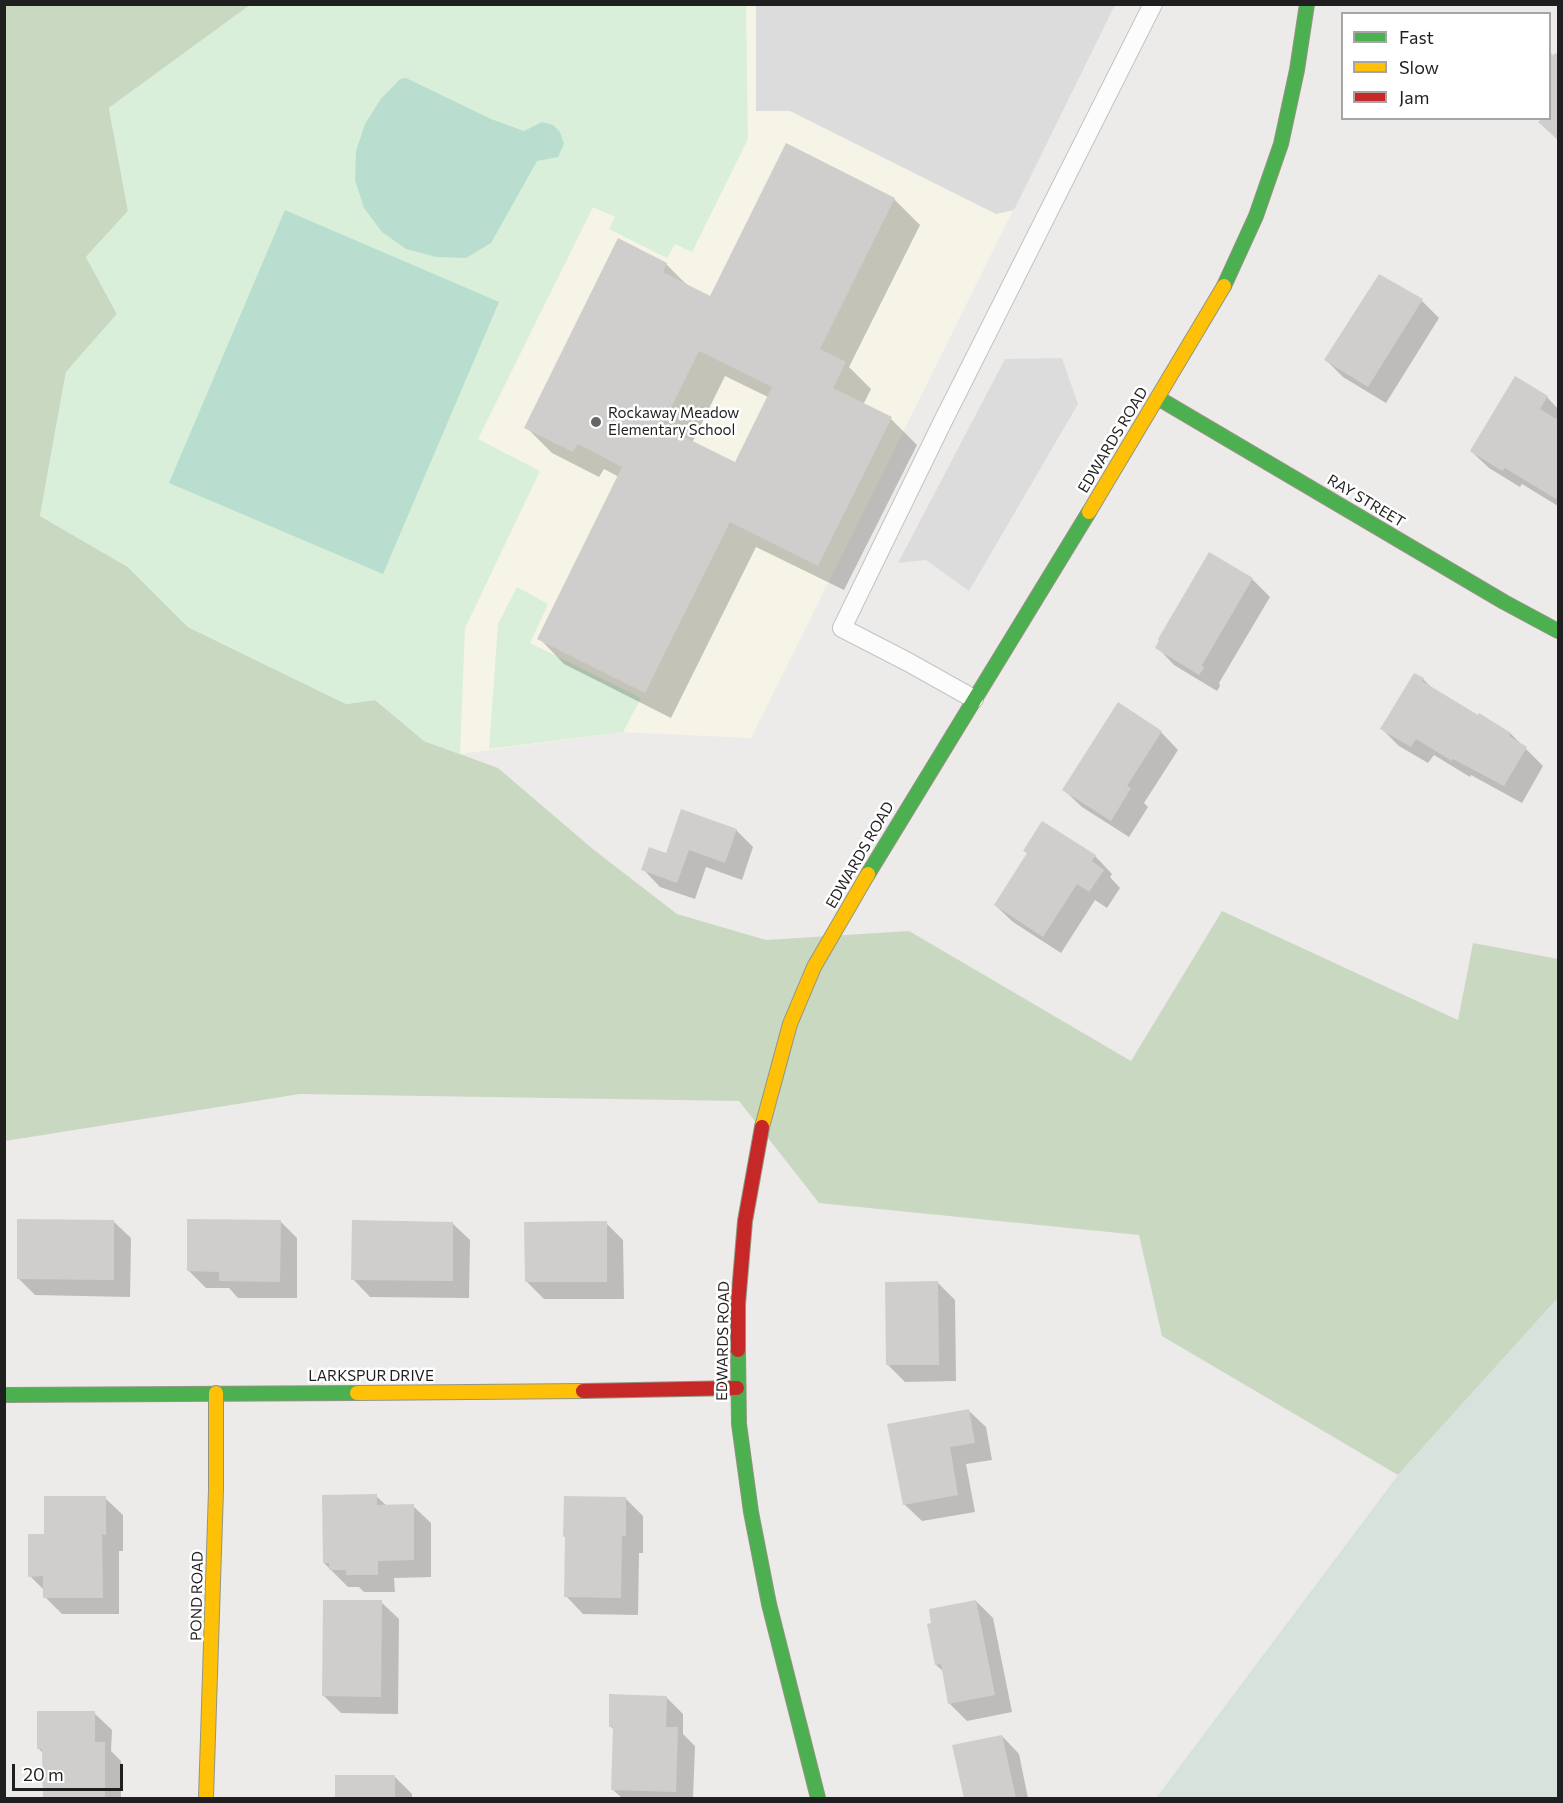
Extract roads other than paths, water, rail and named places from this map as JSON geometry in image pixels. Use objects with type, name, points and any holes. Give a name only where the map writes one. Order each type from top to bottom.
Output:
[{"type":"street","name":"EDWARDS ROAD","points":[[818,1798],[769,1604],[753,1523],[739,1424],[738,1304],[745,1221],[763,1122],[790,1024],[814,967],[892,832],[1225,285],[1256,216],[1281,144],[1298,70],[1307,4]]},
{"type":"street","name":"RAY STREET","points":[[1158,398],[1504,602],[1558,631]]},
{"type":"street","name":"LARKSPUR DRIVE","points":[[4,1395],[511,1392],[737,1388]]},
{"type":"street","name":"POND ROAD","points":[[206,1798],[216,1490],[216,1393]]},
{"type":"lane","points":[[974,699],[842,628],[943,421],[1153,4]]},
{"type":"place","name":"Rockaway Meadow Elementary School","points":[[596,422]]}]
